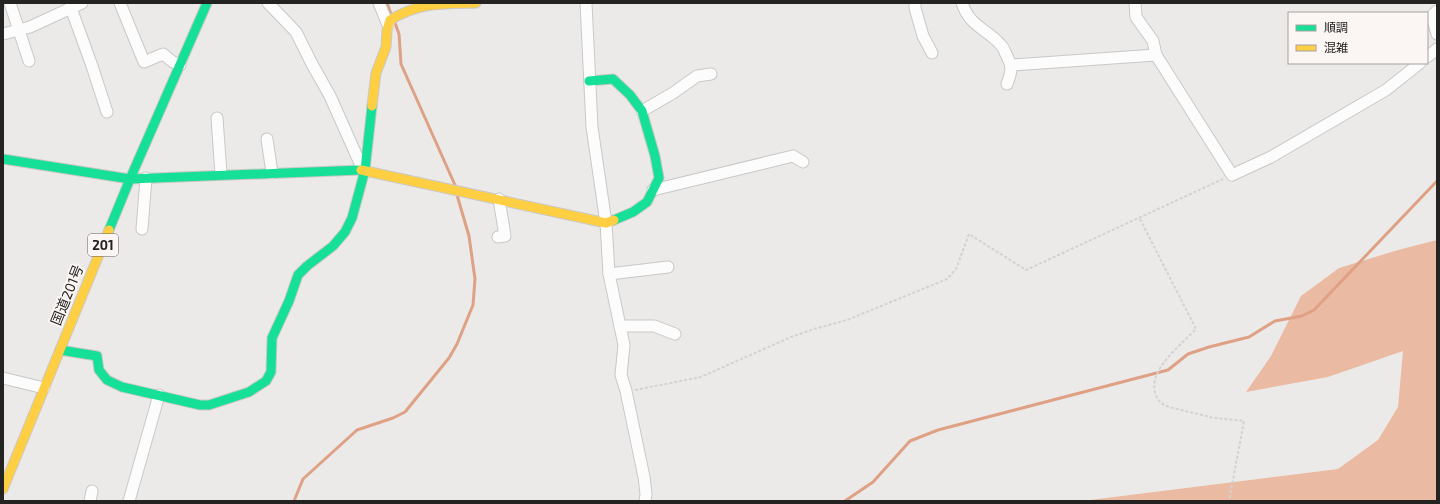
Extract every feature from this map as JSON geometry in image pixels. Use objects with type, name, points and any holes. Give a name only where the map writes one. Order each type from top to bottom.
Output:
[{"type":"main road","name":"国道201号","points":[[3,489],[130,178],[207,3]]},
{"type":"main road","points":[[60,350],[97,356],[99,370],[107,380],[122,387],[200,405],[209,405],[249,392],[266,381],[271,372],[272,338],[289,301],[298,275],[333,246],[345,232],[352,218],[364,170],[376,73],[386,47],[392,20],[407,9],[426,4],[476,3]]},
{"type":"main road","points":[[3,159],[130,178],[364,170],[606,223],[633,212],[647,202],[659,178],[655,156],[642,111],[630,94],[613,80],[589,81]]},
{"type":"street","points":[[10,3],[29,61]]},
{"type":"street","points":[[3,34],[30,27],[71,6],[82,3]]},
{"type":"street","points":[[120,3],[144,62],[163,54],[173,62],[180,65]]},
{"type":"street","points":[[268,3],[296,32],[330,96],[364,170]]},
{"type":"street","points":[[379,3],[392,20]]},
{"type":"street","points":[[586,3],[592,127],[606,223],[608,274],[624,345],[621,375],[626,391],[644,477],[646,494],[645,501]]},
{"type":"street","points":[[915,3],[923,36],[932,53]]},
{"type":"street","points":[[962,3],[973,23],[1001,44],[1012,65],[1007,84]]},
{"type":"street","points":[[1135,3],[1136,17],[1152,41],[1156,56],[1232,175],[1271,157],[1386,90],[1419,64]]},
{"type":"street","points":[[71,6],[108,112]]},
{"type":"street","points":[[1437,10],[1432,16],[1437,34]]},
{"type":"street","points":[[1428,56],[1437,49]]},
{"type":"street","points":[[1012,65],[1156,56]]},
{"type":"street","points":[[642,111],[673,93],[697,76],[711,74]]},
{"type":"street","points":[[217,118],[220,174]]},
{"type":"street","points":[[267,140],[272,173]]},
{"type":"street","points":[[653,190],[793,156],[803,162]]},
{"type":"street","points":[[142,229],[146,178]]},
{"type":"street","points":[[498,237],[505,236],[499,199]]},
{"type":"street","points":[[608,274],[668,267]]},
{"type":"street","points":[[620,326],[654,326],[675,334]]},
{"type":"street","points":[[3,378],[44,388]]},
{"type":"street","points":[[129,501],[159,395]]},
{"type":"path","points":[[626,391],[701,377],[791,337],[848,320],[946,279],[956,269],[969,234],[1026,270],[1140,219],[1232,175]]},
{"type":"path","points":[[1140,219],[1196,329],[1164,362],[1156,375],[1153,386],[1157,398],[1164,405],[1169,407],[1214,418],[1244,421],[1229,501]]},
{"type":"shaded area","points":[[1437,240],[1437,501],[1082,501],[1338,469],[1378,440],[1398,407],[1403,351],[1328,377],[1246,392],[1271,356],[1301,296],[1339,268]]},
{"type":"waterway","points":[[387,3],[391,14]]},
{"type":"waterway","points":[[395,23],[399,34],[401,64],[455,185]]},
{"type":"waterway","points":[[845,501],[873,482],[910,441],[938,430],[1168,370],[1188,354],[1249,337],[1275,321],[1302,316],[1314,310],[1437,181]]},
{"type":"waterway","points":[[294,501],[303,479],[357,430],[393,418],[405,412],[449,358],[457,344],[473,305],[475,279],[469,236],[457,195]]},
{"type":"traffic: fast","points":[[109,230],[207,3]]},
{"type":"traffic: fast","points":[[589,81],[613,79],[630,95],[642,111],[655,156],[659,178],[647,202],[633,212],[614,220]]},
{"type":"traffic: fast","points":[[60,350],[97,356],[99,370],[107,380],[122,387],[200,405],[209,405],[249,392],[266,381],[271,372],[272,338],[289,301],[298,275],[333,246],[345,232],[352,218],[365,170],[372,106]]},
{"type":"traffic: fast","points":[[3,159],[130,179],[361,170]]},
{"type":"traffic: slow","points":[[372,106],[376,73],[386,47],[387,30],[390,20],[401,14],[421,7],[442,4],[476,3]]},
{"type":"traffic: slow","points":[[361,170],[606,223],[614,220]]},
{"type":"traffic: slow","points":[[3,489],[109,230]]}]
